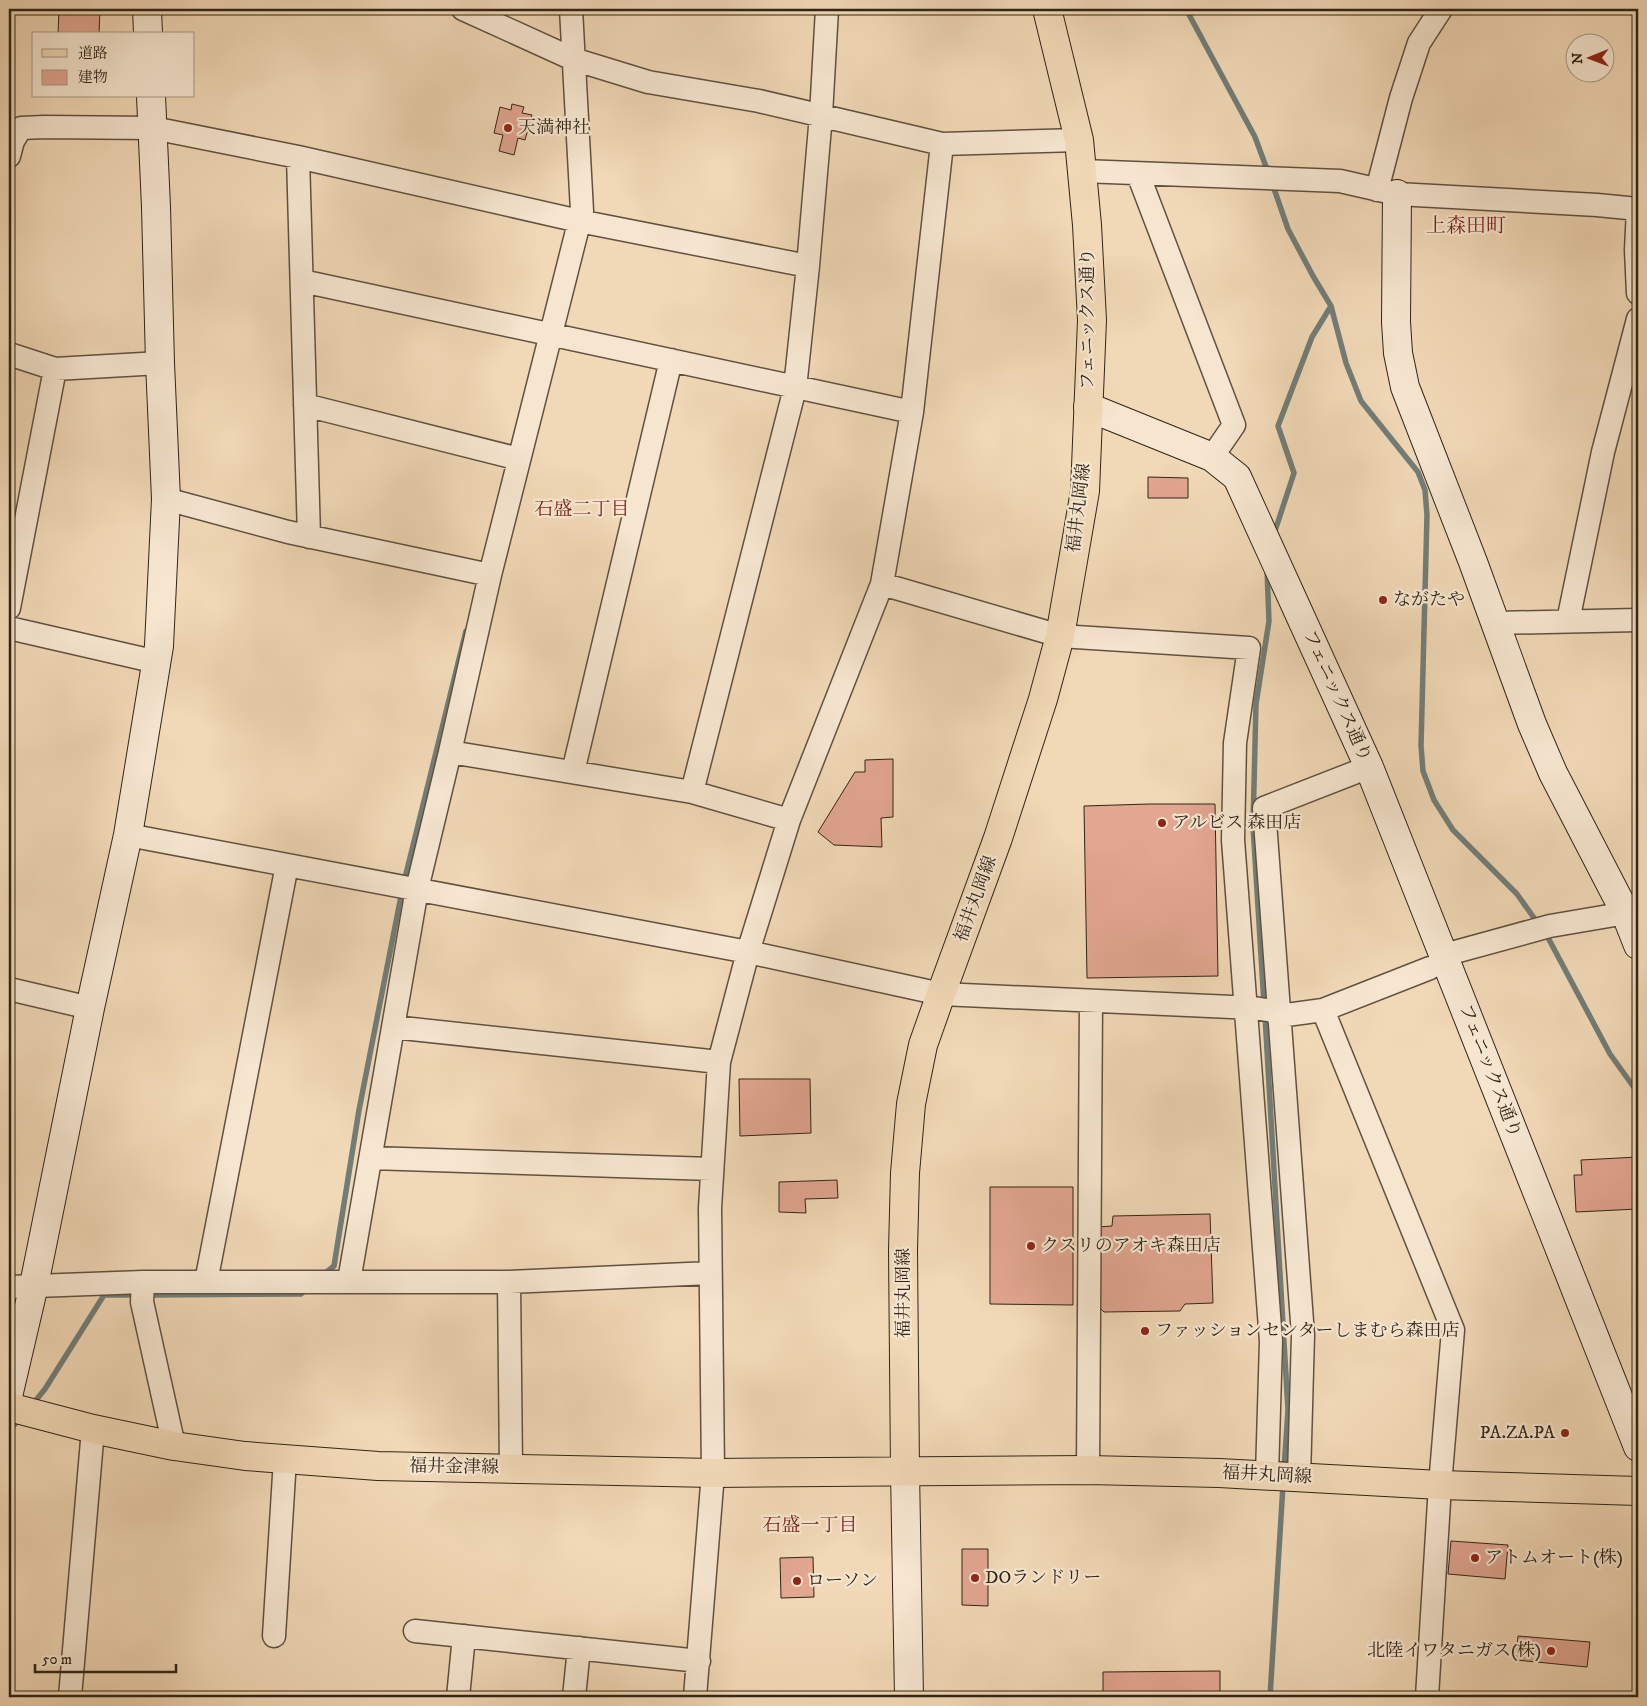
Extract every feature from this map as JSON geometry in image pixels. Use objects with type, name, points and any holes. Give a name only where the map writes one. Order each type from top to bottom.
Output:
[{"type":"main road","name":"フェニックス通り","points":[[1047,9],[1079,140],[1092,320],[1088,407]]},
{"type":"main road","name":"福井丸岡線","points":[[1088,407],[1085,491],[1060,636],[1044,699],[998,838],[924,1045],[911,1104],[905,1173],[903,1250],[905,1472],[1088,1470],[1267,1475],[1440,1485],[1638,1491]]},
{"type":"main road","name":"福井金津線","points":[[9,1407],[93,1429],[174,1446],[285,1460],[378,1466],[713,1473],[905,1472]]},
{"type":"street","points":[[147,9],[148,32]]},
{"type":"street","points":[[463,9],[573,59],[648,82],[759,101],[942,144],[1079,140]]},
{"type":"street","points":[[349,1281],[417,890],[490,574],[582,211],[571,9]]},
{"type":"street","points":[[692,792],[795,388],[821,115],[827,9]]},
{"type":"street","points":[[1441,9],[1419,43],[1401,98],[1387,192],[1398,353],[1405,387],[1532,724],[1553,774],[1632,911],[1638,945]]},
{"type":"street","points":[[9,1392],[21,1286],[90,1008],[128,835],[159,646],[166,499],[151,98]]},
{"type":"street","points":[[9,156],[13,141],[21,128],[153,128],[298,157],[580,221],[808,266]]},
{"type":"street","points":[[695,1697],[713,1473],[710,1208],[719,1062],[748,952],[790,820],[882,584],[912,412],[942,144]]},
{"type":"street","points":[[298,157],[309,537]]},
{"type":"street","points":[[1082,171],[1340,181],[1387,192],[1638,209],[1636,250],[1638,293]]},
{"type":"street","points":[[1138,174],[1234,424],[1212,457]]},
{"type":"street","points":[[302,281],[912,412]]},
{"type":"street","points":[[1568,621],[1603,452],[1630,392],[1638,319]]},
{"type":"street","points":[[9,354],[55,369],[160,363]]},
{"type":"street","points":[[573,772],[671,360]]},
{"type":"street","points":[[9,608],[55,369]]},
{"type":"street","points":[[305,406],[518,459]]},
{"type":"street","name":"フェニックス通り","points":[[1088,407],[1212,457],[1237,477],[1369,767],[1437,961],[1638,1447]]},
{"type":"street","points":[[166,499],[309,537],[490,574]]},
{"type":"street","points":[[882,584],[1060,636],[1249,648],[1235,744],[1233,840],[1263,1011],[1303,1335],[1299,1477]]},
{"type":"street","points":[[1495,623],[1638,620]]},
{"type":"street","points":[[9,628],[157,662]]},
{"type":"street","points":[[450,752],[692,792],[790,820]]},
{"type":"street","points":[[1267,1475],[1271,1341],[1263,1011],[1264,808],[1369,767]]},
{"type":"street","points":[[128,835],[748,952],[941,994],[1091,1000],[1263,1011],[1323,1010],[1437,961],[1550,926],[1632,911]]},
{"type":"street","points":[[206,1282],[287,865]]},
{"type":"street","points":[[9,989],[90,1008]]},
{"type":"street","points":[[1088,1470],[1091,1000]]},
{"type":"street","points":[[1323,1010],[1453,1330],[1440,1485],[1426,1697]]},
{"type":"street","points":[[393,1027],[719,1062]]},
{"type":"street","points":[[371,1158],[712,1168]]},
{"type":"street","points":[[21,1286],[143,1282],[509,1282],[710,1273]]},
{"type":"street","points":[[143,1282],[142,1302],[174,1446]]},
{"type":"street","points":[[509,1282],[510,1469]]},
{"type":"street","points":[[70,1697],[93,1429]]},
{"type":"street","points":[[274,1636],[285,1460]]},
{"type":"street","points":[[905,1472],[909,1697]]},
{"type":"street","points":[[414,1631],[699,1661]]},
{"type":"street","points":[[458,1697],[464,1636]]},
{"type":"street","points":[[574,1697],[579,1648]]},
{"type":"building","points":[[59,9],[100,9],[99,32],[58,32]]},
{"type":"building","points":[[512,104],[524,107],[522,113],[532,115],[525,140],[518,138],[514,155],[499,151],[503,135],[494,133],[500,107],[511,110]]},
{"type":"building","points":[[1148,477],[1188,478],[1188,498],[1148,498]]},
{"type":"building","points":[[893,759],[893,817],[881,818],[882,847],[834,845],[818,832],[855,772],[865,772],[865,760]]},
{"type":"building","points":[[1215,804],[1218,976],[1087,978],[1084,806]]},
{"type":"building","points":[[739,1079],[810,1079],[811,1133],[740,1136]]},
{"type":"building","points":[[1638,1157],[1638,1209],[1576,1212],[1574,1175],[1582,1175],[1581,1160]]},
{"type":"building","points":[[837,1180],[838,1198],[805,1199],[806,1213],[779,1212],[779,1182]]},
{"type":"building","name":"クスリのアオキ森田店","points":[[990,1187],[1073,1187],[1073,1305],[990,1304]]},
{"type":"building","points":[[1210,1214],[1213,1303],[1185,1304],[1180,1311],[1104,1312],[1098,1306],[1098,1227],[1112,1226],[1113,1216]]},
{"type":"building","points":[[1451,1541],[1508,1545],[1505,1579],[1448,1574]]},
{"type":"building","points":[[962,1549],[988,1549],[988,1606],[962,1605]]},
{"type":"building","points":[[813,1557],[814,1597],[781,1598],[780,1558]]},
{"type":"building","points":[[1518,1636],[1590,1642],[1587,1667],[1516,1660]]},
{"type":"building","points":[[1220,1671],[1220,1697],[1103,1697],[1103,1672]]},
{"type":"waterway","points":[[1186,9],[1255,137],[1268,172]]},
{"type":"waterway","points":[[1272,183],[1288,229],[1331,306],[1346,363],[1361,401],[1418,472],[1425,490],[1427,515],[1421,746],[1423,771],[1434,800],[1453,830],[1517,894],[1539,925]]},
{"type":"waterway","points":[[1274,534],[1294,473],[1278,426],[1312,337],[1331,306]]},
{"type":"waterway","points":[[1264,1004],[1253,826],[1256,704],[1269,621],[1267,570]]},
{"type":"waterway","points":[[404,882],[466,631]]},
{"type":"waterway","points":[[323,1275],[334,1266],[359,1110],[402,891]]},
{"type":"waterway","points":[[1545,932],[1610,1054],[1638,1093]]},
{"type":"waterway","points":[[1265,1016],[1288,1410],[1284,1470]]},
{"type":"waterway","points":[[147,1295],[301,1294],[306,1289]]},
{"type":"waterway","points":[[32,1405],[45,1389],[104,1295],[138,1295]]},
{"type":"waterway","points":[[9,1431],[21,1417]]},
{"type":"waterway","points":[[1270,1697],[1283,1485]]},
{"type":"place","name":"天満神社","points":[[508,128]]},
{"type":"place","name":"ながたや","points":[[1383,600]]},
{"type":"place","name":"アルビス 森田店","points":[[1162,823]]},
{"type":"place","name":"クスリのアオキ森田店","points":[[1031,1246]]},
{"type":"place","name":"ファッションセンターしまむら森田店","points":[[1145,1331]]},
{"type":"place","name":"PA.ZA.PA","points":[[1565,1433]]},
{"type":"place","name":"アトムオート(株)","points":[[1475,1558]]},
{"type":"place","name":"DOランドリー","points":[[975,1578]]},
{"type":"place","name":"ローソン","points":[[797,1581]]},
{"type":"place","name":"北陸イワタニガス(株)","points":[[1551,1651]]},
{"type":"district","name":"上森田町","points":[[1466,226]]},
{"type":"district","name":"石盛二丁目","points":[[582,509]]},
{"type":"district","name":"石盛一丁目","points":[[810,1525]]}]
